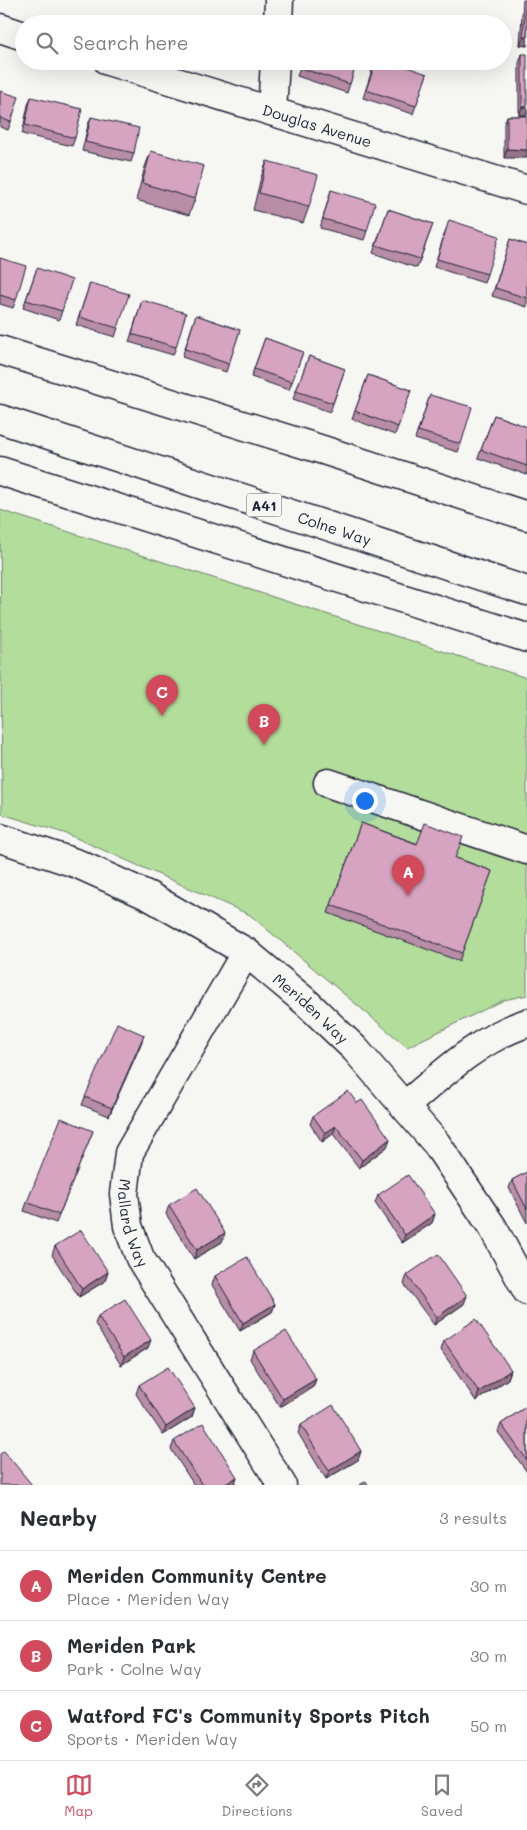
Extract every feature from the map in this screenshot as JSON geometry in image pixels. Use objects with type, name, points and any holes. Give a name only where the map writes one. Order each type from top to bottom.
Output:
[{"type":"main road","points":[[278,15],[279,0]]},
{"type":"main road","points":[[0,28],[15,33]]},
{"type":"main road","name":"Douglas Avenue","points":[[138,70],[527,190]]},
{"type":"main road","points":[[272,111],[274,70]]},
{"type":"main road","points":[[0,350],[323,450],[527,516]]},
{"type":"main road","name":"Colne Way","points":[[0,419],[527,591]]},
{"type":"main road","points":[[0,471],[527,638]]},
{"type":"main road","points":[[328,783],[527,850]]},
{"type":"main road","name":"Meriden Way","points":[[0,838],[78,864],[149,896],[246,952],[306,1002],[355,1049],[406,1106],[464,1182],[493,1228],[527,1291]]},
{"type":"main road","name":"Mallard Way","points":[[246,952],[129,1152],[124,1194],[128,1226],[140,1258],[282,1485]]},
{"type":"main road","points":[[406,1106],[446,1070],[481,1046],[527,1023]]},
{"type":"green space","points":[[0,510],[527,678],[527,995],[504,1000],[407,1047],[250,915],[67,834],[2,814]]},
{"type":"building","points":[[526,0],[527,37],[523,37]]},
{"type":"building","points":[[522,54],[527,54],[527,107],[522,107]]},
{"type":"building","points":[[306,70],[354,70],[350,84]]},
{"type":"building","points":[[373,70],[416,70],[427,74],[416,106],[366,90]]},
{"type":"building","points":[[0,91],[19,97],[11,122],[0,118]]},
{"type":"building","points":[[31,97],[82,109],[75,138],[25,125]]},
{"type":"building","points":[[507,116],[527,116],[527,150],[507,149]]},
{"type":"building","points":[[91,117],[139,128],[134,153],[85,142]]},
{"type":"building","points":[[151,151],[204,166],[195,199],[142,183]]},
{"type":"building","points":[[267,161],[318,175],[309,207],[259,193]]},
{"type":"building","points":[[331,190],[375,203],[367,231],[323,219]]},
{"type":"building","points":[[388,209],[433,224],[420,259],[376,245]]},
{"type":"building","points":[[449,220],[499,236],[487,274],[437,259]]},
{"type":"building","points":[[510,239],[527,245],[527,298],[495,288]]},
{"type":"building","points":[[0,258],[26,266],[16,300],[0,295]]},
{"type":"building","points":[[37,268],[72,280],[62,311],[26,300]]},
{"type":"building","points":[[90,283],[129,294],[118,328],[79,317]]},
{"type":"building","points":[[142,300],[186,313],[176,347],[132,334]]},
{"type":"building","points":[[196,315],[240,330],[229,364],[185,349]]},
{"type":"building","points":[[265,338],[303,352],[292,382],[254,369]]},
{"type":"building","points":[[309,356],[345,369],[333,403],[296,391]]},
{"type":"building","points":[[368,375],[411,390],[398,427],[355,411]]},
{"type":"building","points":[[430,395],[472,407],[461,444],[418,431]]},
{"type":"building","points":[[494,415],[527,427],[527,466],[481,450]]},
{"type":"building","points":[[361,823],[417,844],[425,823],[463,837],[455,858],[492,871],[462,953],[331,905]]},
{"type":"building","points":[[117,1023],[144,1035],[112,1108],[85,1097]]},
{"type":"building","points":[[348,1091],[357,1103],[362,1100],[390,1139],[362,1160],[336,1126],[325,1133],[313,1116]]},
{"type":"building","points":[[61,1118],[93,1131],[59,1215],[27,1202]]},
{"type":"building","points":[[527,1172],[527,1209],[512,1180]]},
{"type":"building","points":[[408,1175],[435,1214],[405,1235],[378,1195]]},
{"type":"building","points":[[197,1188],[225,1233],[197,1250],[169,1205]]},
{"type":"building","points":[[81,1230],[108,1272],[82,1289],[55,1246]]},
{"type":"building","points":[[438,1254],[467,1296],[437,1317],[407,1275]]},
{"type":"building","points":[[247,1257],[275,1304],[243,1323],[215,1276]]},
{"type":"building","points":[[125,1299],[151,1340],[124,1357],[98,1316]]},
{"type":"building","points":[[476,1319],[511,1370],[479,1392],[444,1341]]},
{"type":"building","points":[[286,1331],[316,1379],[283,1399],[253,1351]]},
{"type":"building","points":[[168,1367],[195,1408],[166,1427],[139,1385]]},
{"type":"building","points":[[333,1405],[361,1451],[329,1471],[301,1425]]},
{"type":"building","points":[[527,1406],[527,1460],[501,1424]]},
{"type":"building","points":[[203,1423],[237,1477],[224,1485],[202,1485],[174,1441]]},
{"type":"building","points":[[4,1451],[32,1485],[0,1485],[0,1454]]},
{"type":"building","points":[[366,1481],[368,1485],[360,1485]]},
{"type":"place","name":"Watford FC's Community Sports Pitch","points":[[162,716]]},
{"type":"place","name":"Meriden Park","points":[[264,745]]},
{"type":"place","name":"Meriden Community Centre","points":[[408,896]]}]
